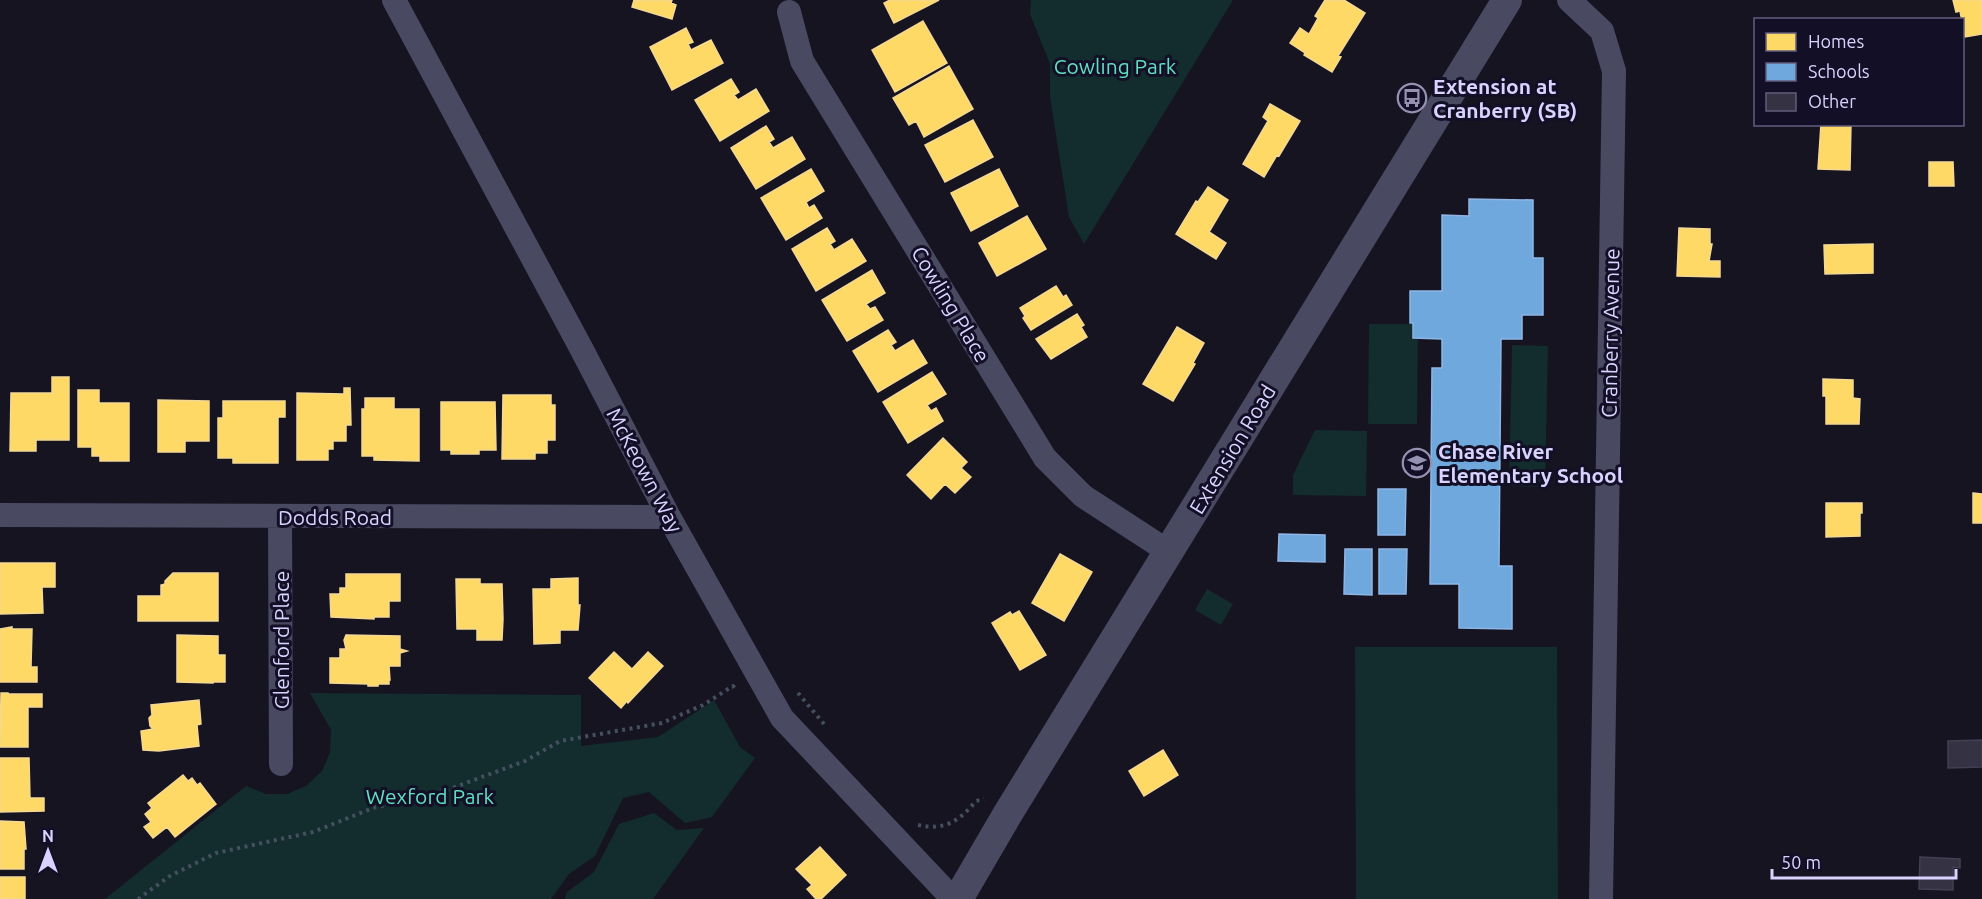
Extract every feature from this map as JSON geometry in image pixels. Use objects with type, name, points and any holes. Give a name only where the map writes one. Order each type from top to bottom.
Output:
[{"type":"street","name":"McKeown Way","points":[[394,0],[669,517],[782,718],[956,899]]},
{"type":"street","name":"Extension Road","points":[[956,899],[1507,0]]},
{"type":"street","name":"Cranberry Avenue","points":[[1569,0],[1602,31],[1614,71],[1601,899]]},
{"type":"street","name":"Cowling Place","points":[[789,12],[802,61],[1045,458],[1083,496],[1169,552]]},
{"type":"street","name":"Dodds Road","points":[[0,515],[669,517]]},
{"type":"street","name":"Glenford Place","points":[[280,517],[281,764]]},
{"type":"path","points":[[138,899],[170,876],[216,853],[313,832],[373,808],[447,790],[525,761],[560,741],[662,723],[703,705],[733,686],[743,700],[768,695]]},
{"type":"path","points":[[796,690],[826,726]]},
{"type":"path","points":[[909,823],[937,828],[954,822],[976,801],[986,799]]},
{"type":"green space","name":"Cowling Park","points":[[1031,0],[1233,0],[1084,244],[1069,217],[1050,97],[1050,64],[1030,14]]},
{"type":"green space","points":[[1369,324],[1418,324],[1417,424],[1368,424]]},
{"type":"green space","points":[[1512,345],[1548,346],[1545,487],[1509,486]]},
{"type":"green space","points":[[1315,430],[1367,431],[1366,496],[1293,495],[1293,475]]},
{"type":"green space","points":[[1207,589],[1233,604],[1221,625],[1195,610]]},
{"type":"green space","points":[[1355,647],[1557,647],[1558,899],[1356,899]]},
{"type":"green space","name":"Wexford Park","points":[[310,693],[581,695],[581,746],[658,737],[714,700],[740,747],[755,758],[712,817],[685,823],[649,792],[623,798],[595,856],[569,874],[551,899],[105,899],[246,786],[266,794],[287,794],[306,786],[322,771],[330,752],[331,730]]},
{"type":"green space","points":[[654,813],[677,830],[704,828],[653,899],[565,899],[567,892],[594,872],[619,824]]},
{"type":"building: Homes","points":[[634,0],[672,0],[671,3],[676,5],[672,19],[632,7]]},
{"type":"building: Homes","points":[[890,0],[939,0],[894,23],[884,3]]},
{"type":"building: Homes","points":[[1325,0],[1344,0],[1365,13],[1338,56],[1341,57],[1332,72],[1304,55],[1305,53],[1290,43],[1300,28],[1309,34],[1318,18],[1315,16]]},
{"type":"building: Homes","points":[[1953,0],[1982,0],[1982,34],[1965,37],[1964,18],[1961,18],[1960,11],[1956,12]]},
{"type":"building: Homes","points":[[923,21],[947,63],[895,92],[872,50]]},
{"type":"building: Homes","points":[[686,28],[693,42],[688,44],[691,50],[711,40],[723,63],[672,90],[650,47]]},
{"type":"building: Homes","points":[[949,66],[973,109],[924,137],[916,121],[909,125],[893,98]]},
{"type":"building: Homes","points":[[731,79],[739,92],[734,95],[738,100],[756,89],[769,111],[720,141],[695,100]]},
{"type":"building: Homes","points":[[1270,104],[1300,121],[1264,177],[1243,164],[1268,121],[1263,117]]},
{"type":"building: Homes","points":[[973,120],[993,157],[945,182],[925,145]]},
{"type":"building: Homes","points":[[766,126],[774,139],[769,142],[773,148],[792,137],[805,159],[756,189],[731,148]]},
{"type":"building: Homes","points":[[1821,126],[1851,126],[1850,170],[1818,169]]},
{"type":"building: Homes","points":[[1929,162],[1953,162],[1954,186],[1929,186]]},
{"type":"building: Homes","points":[[811,169],[824,191],[806,202],[809,208],[814,205],[822,218],[786,240],[761,198]]},
{"type":"building: Homes","points":[[999,169],[1018,206],[971,231],[951,193]]},
{"type":"building: Homes","points":[[1208,187],[1228,200],[1209,232],[1226,243],[1216,259],[1176,234],[1196,201],[1198,202]]},
{"type":"building: Homes","points":[[1027,216],[1046,249],[997,276],[979,243]]},
{"type":"building: Homes","points":[[827,228],[835,241],[830,244],[834,250],[852,239],[866,261],[816,291],[792,249]]},
{"type":"building: Homes","points":[[1679,228],[1710,229],[1710,244],[1712,244],[1709,261],[1720,261],[1720,277],[1677,276]]},
{"type":"building: Homes","points":[[1873,244],[1873,273],[1825,274],[1824,245]]},
{"type":"building: Homes","points":[[872,270],[885,293],[866,304],[870,309],[875,307],[883,320],[847,341],[822,300]]},
{"type":"building: Homes","points":[[1056,286],[1063,297],[1066,295],[1072,305],[1031,330],[1020,308]]},
{"type":"building: Homes","points":[[1077,314],[1084,325],[1081,327],[1087,337],[1051,359],[1036,339]]},
{"type":"building: Homes","points":[[1177,327],[1204,343],[1193,363],[1195,364],[1173,401],[1143,384]]},
{"type":"building: Homes","points":[[888,330],[896,342],[891,345],[895,351],[913,340],[927,363],[878,392],[853,351]]},
{"type":"building: Homes","points":[[932,372],[946,394],[927,405],[931,411],[936,408],[943,421],[908,443],[883,402]]},
{"type":"building: Homes","points":[[52,377],[69,377],[69,440],[36,440],[36,451],[10,451],[11,393],[52,393]]},
{"type":"building: Homes","points":[[1823,379],[1853,380],[1853,398],[1860,399],[1859,424],[1826,424],[1826,396],[1823,396]]},
{"type":"building: Homes","points":[[344,388],[350,388],[351,425],[346,425],[346,441],[333,441],[333,449],[328,449],[328,460],[297,460],[297,393],[344,394]]},
{"type":"building: Homes","points":[[78,390],[99,390],[99,403],[129,403],[129,461],[100,461],[100,456],[92,456],[92,447],[78,447]]},
{"type":"building: Homes","points":[[503,395],[551,395],[551,405],[555,405],[555,440],[547,440],[547,453],[535,453],[535,459],[502,459]]},
{"type":"building: Homes","points":[[365,398],[394,398],[394,409],[419,409],[419,461],[374,460],[374,456],[362,456],[362,409],[365,409]]},
{"type":"building: Homes","points":[[158,400],[209,401],[209,441],[185,441],[185,452],[158,452]]},
{"type":"building: Homes","points":[[223,401],[285,401],[285,417],[278,417],[278,463],[233,463],[233,458],[218,458],[218,418],[223,418]]},
{"type":"building: Homes","points":[[441,402],[495,402],[496,450],[479,450],[479,454],[451,454],[451,450],[441,450]]},
{"type":"building: Homes","points":[[943,438],[967,462],[961,468],[971,477],[955,493],[945,484],[931,499],[907,475]]},
{"type":"building: Homes","points":[[1973,493],[1982,494],[1982,523],[1973,523]]},
{"type":"building: Homes","points":[[1826,503],[1862,503],[1860,536],[1826,537]]},
{"type":"building: Homes","points":[[1060,554],[1092,572],[1064,621],[1032,603]]},
{"type":"building: Homes","points":[[0,563],[55,563],[55,587],[42,587],[43,613],[0,614]]},
{"type":"building: Homes","points":[[173,573],[218,573],[218,621],[138,621],[138,596],[161,596],[161,585],[165,584]]},
{"type":"building: Homes","points":[[346,574],[400,574],[400,601],[389,601],[389,617],[374,617],[374,619],[331,617],[330,594],[340,594],[340,588],[346,588]]},
{"type":"building: Homes","points":[[578,578],[578,605],[580,605],[578,630],[560,630],[560,643],[534,644],[533,589],[551,589],[551,579]]},
{"type":"building: Homes","points":[[456,579],[480,579],[480,584],[502,584],[502,640],[477,640],[477,629],[457,629]]},
{"type":"building: Homes","points":[[1019,611],[1046,655],[1020,670],[992,623],[1010,612],[1012,615]]},
{"type":"building: Homes","points":[[12,627],[12,629],[32,629],[31,667],[37,667],[37,682],[0,682],[0,629]]},
{"type":"building: Homes","points":[[177,635],[218,636],[218,655],[225,655],[225,682],[177,682]]},
{"type":"building: Homes","points":[[346,635],[400,636],[400,649],[407,651],[400,653],[400,666],[389,666],[389,684],[368,686],[368,684],[330,683],[330,658],[340,658],[340,649],[346,649],[344,640]]},
{"type":"building: Homes","points":[[614,652],[632,669],[648,652],[663,666],[621,708],[589,678]]},
{"type":"building: Homes","points":[[1,693],[42,694],[42,707],[28,707],[28,747],[0,747]]},
{"type":"building: Homes","points":[[199,700],[201,724],[197,725],[199,746],[159,751],[143,750],[141,731],[153,729],[149,718],[152,715],[151,705]]},
{"type":"building: Homes","points":[[1163,750],[1178,775],[1144,796],[1129,771]]},
{"type":"building: Homes","points":[[0,758],[29,758],[30,798],[44,798],[44,811],[0,812]]},
{"type":"building: Homes","points":[[183,775],[188,781],[192,778],[197,785],[200,783],[216,804],[175,837],[167,827],[153,838],[144,827],[151,822],[145,814],[152,808],[148,803]]},
{"type":"building: Homes","points":[[0,821],[24,822],[26,849],[24,849],[24,869],[0,869]]},
{"type":"building: Homes","points":[[820,847],[846,875],[821,899],[816,899],[807,889],[812,885],[796,869]]},
{"type":"building: Homes","points":[[0,877],[25,877],[25,899],[0,899]]},
{"type":"building: Schools","name":"Chase River Elementary School","points":[[1469,199],[1533,200],[1533,258],[1543,258],[1543,315],[1522,315],[1522,339],[1501,339],[1499,566],[1512,566],[1512,629],[1459,628],[1459,584],[1430,584],[1432,368],[1442,368],[1442,339],[1413,338],[1413,323],[1410,323],[1410,291],[1442,291],[1442,215],[1469,216]]},
{"type":"building: Schools","points":[[1378,489],[1406,489],[1405,535],[1378,535]]},
{"type":"building: Schools","points":[[1279,534],[1325,535],[1325,562],[1278,561]]},
{"type":"building: Schools","points":[[1345,549],[1372,549],[1372,595],[1344,594]]},
{"type":"building: Schools","points":[[1379,549],[1407,549],[1406,594],[1379,594]]},
{"type":"building: Other","points":[[1982,740],[1982,767],[1948,768],[1948,741]]},
{"type":"building: Other","points":[[1920,857],[1960,859],[1960,868],[1953,867],[1953,890],[1919,889]]},
{"type":"place","name":"Extension at Cranberry (SB)","points":[[1412,98]]},
{"type":"place","name":"Chase River Elementary School","points":[[1417,463]]}]
